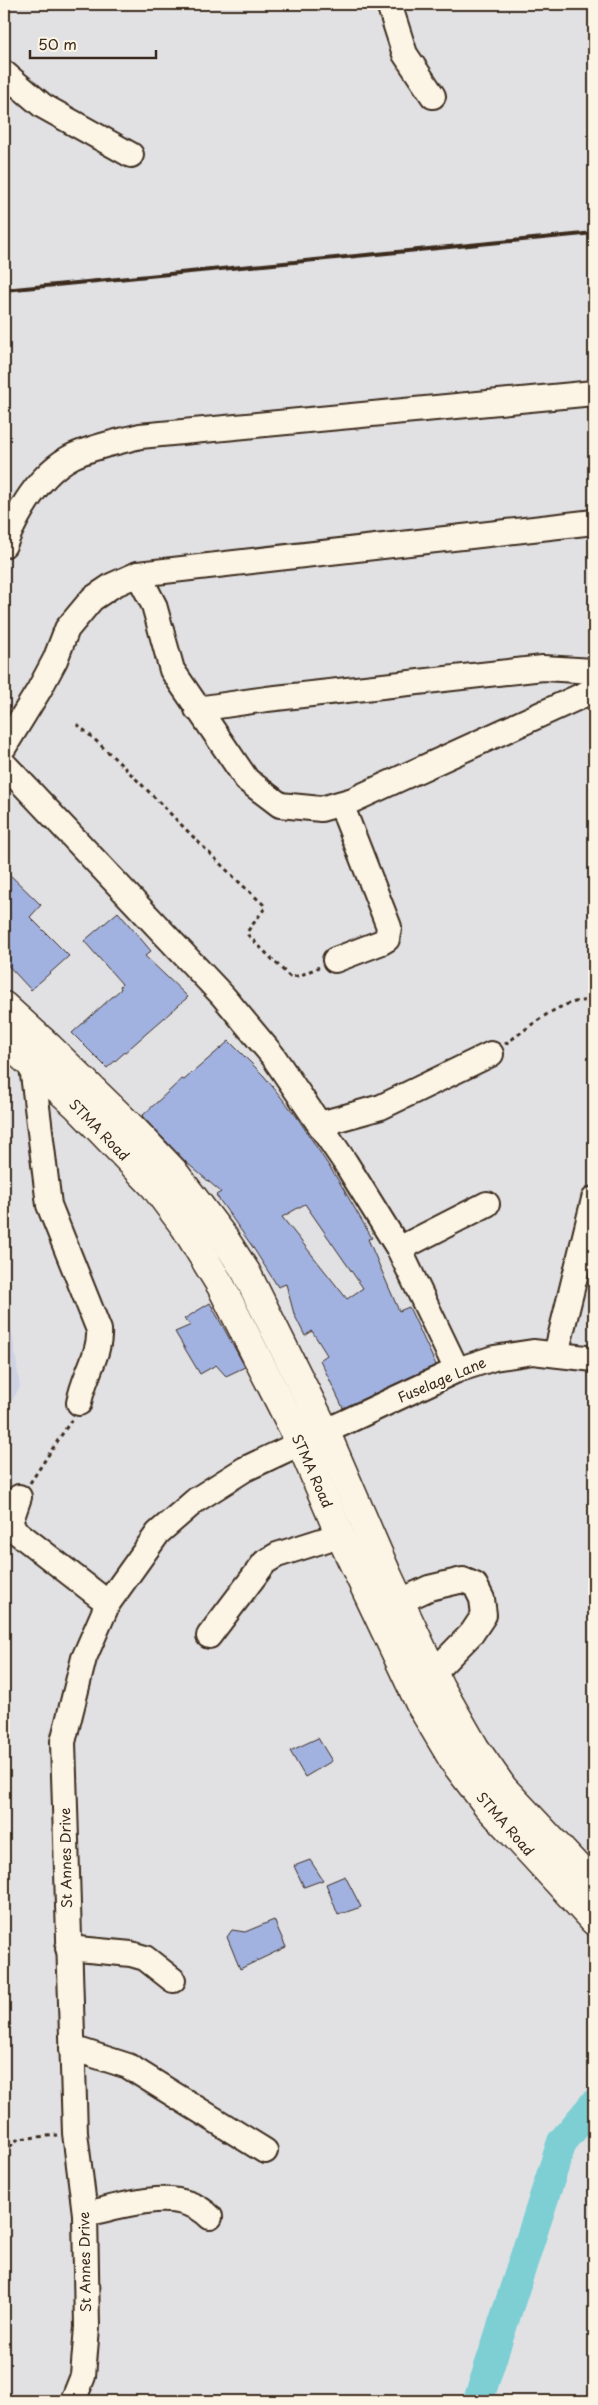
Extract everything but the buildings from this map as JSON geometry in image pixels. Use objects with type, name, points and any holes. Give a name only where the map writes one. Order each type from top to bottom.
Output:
[{"type":"main road","name":"STMA Road","points":[[4,1006],[56,1053],[173,1171],[204,1210],[246,1272],[326,1433],[432,1674],[475,1748],[503,1788],[594,1885]]},
{"type":"main road","name":"STMA Road","points":[[4,1040],[76,1105],[155,1187],[185,1227],[221,1286],[301,1444],[340,1535],[366,1586],[410,1685],[455,1763],[487,1805],[594,1921]]},
{"type":"street","points":[[389,4],[405,54],[433,96]]},
{"type":"street","points":[[4,73],[43,106],[131,155]]},
{"type":"street","points":[[4,545],[28,498],[49,474],[72,457],[104,445],[140,436],[594,393]]},
{"type":"street","points":[[4,747],[39,690],[55,660],[67,629],[92,600],[113,586],[138,574],[594,522]]},
{"type":"street","points":[[138,574],[154,605],[172,670],[247,780],[280,805],[321,809],[353,800],[594,690]]},
{"type":"street","points":[[197,709],[266,699],[543,668],[594,671]]},
{"type":"street","points":[[4,764],[223,996],[273,1056],[320,1124],[399,1249],[458,1370]]},
{"type":"street","points":[[335,960],[382,942],[389,934],[389,927],[341,804]]},
{"type":"street","points":[[320,1124],[381,1107],[490,1054]]},
{"type":"street","points":[[32,1066],[49,1205],[99,1330],[99,1342],[84,1379],[79,1403]]},
{"type":"street","points":[[556,1354],[594,1199]]},
{"type":"street","points":[[399,1249],[487,1204]]},
{"type":"street","name":"Fuselage Lane","points":[[326,1433],[458,1370],[494,1358],[533,1352],[594,1359]]},
{"type":"street","name":"St Annes Drive","points":[[73,2401],[83,2376],[87,2327],[85,2214],[75,2133],[68,1948],[64,1742],[84,1658],[108,1603],[158,1533],[196,1500],[245,1469],[326,1433]]},
{"type":"street","points":[[20,1497],[6,1531],[108,1603]]},
{"type":"street","points":[[209,1636],[265,1562],[277,1555],[340,1535]]},
{"type":"street","points":[[400,1601],[429,1588],[463,1580],[475,1585],[482,1599],[484,1615],[472,1633],[432,1674]]},
{"type":"street","points":[[68,1948],[145,1958],[173,1980]]},
{"type":"street","points":[[72,2048],[128,2066],[265,2151]]},
{"type":"street","points":[[85,2214],[143,2201],[170,2200],[188,2203],[204,2211],[210,2217]]},
{"type":"path","points":[[77,724],[113,755],[219,864],[263,904],[265,908],[247,932],[248,935],[290,977],[299,976],[335,960]]},
{"type":"path","points":[[490,1054],[563,1005],[585,999],[594,1002]]},
{"type":"path","points":[[20,1497],[76,1411],[79,1403]]},
{"type":"path","points":[[4,2152],[18,2138],[75,2133]]},
{"type":"shaded area","points":[[4,1276],[20,1387],[4,1414]]},
{"type":"waterway","points":[[478,2401],[562,2142],[594,2104]]},
{"type":"railway","points":[[4,290],[594,233]]}]
